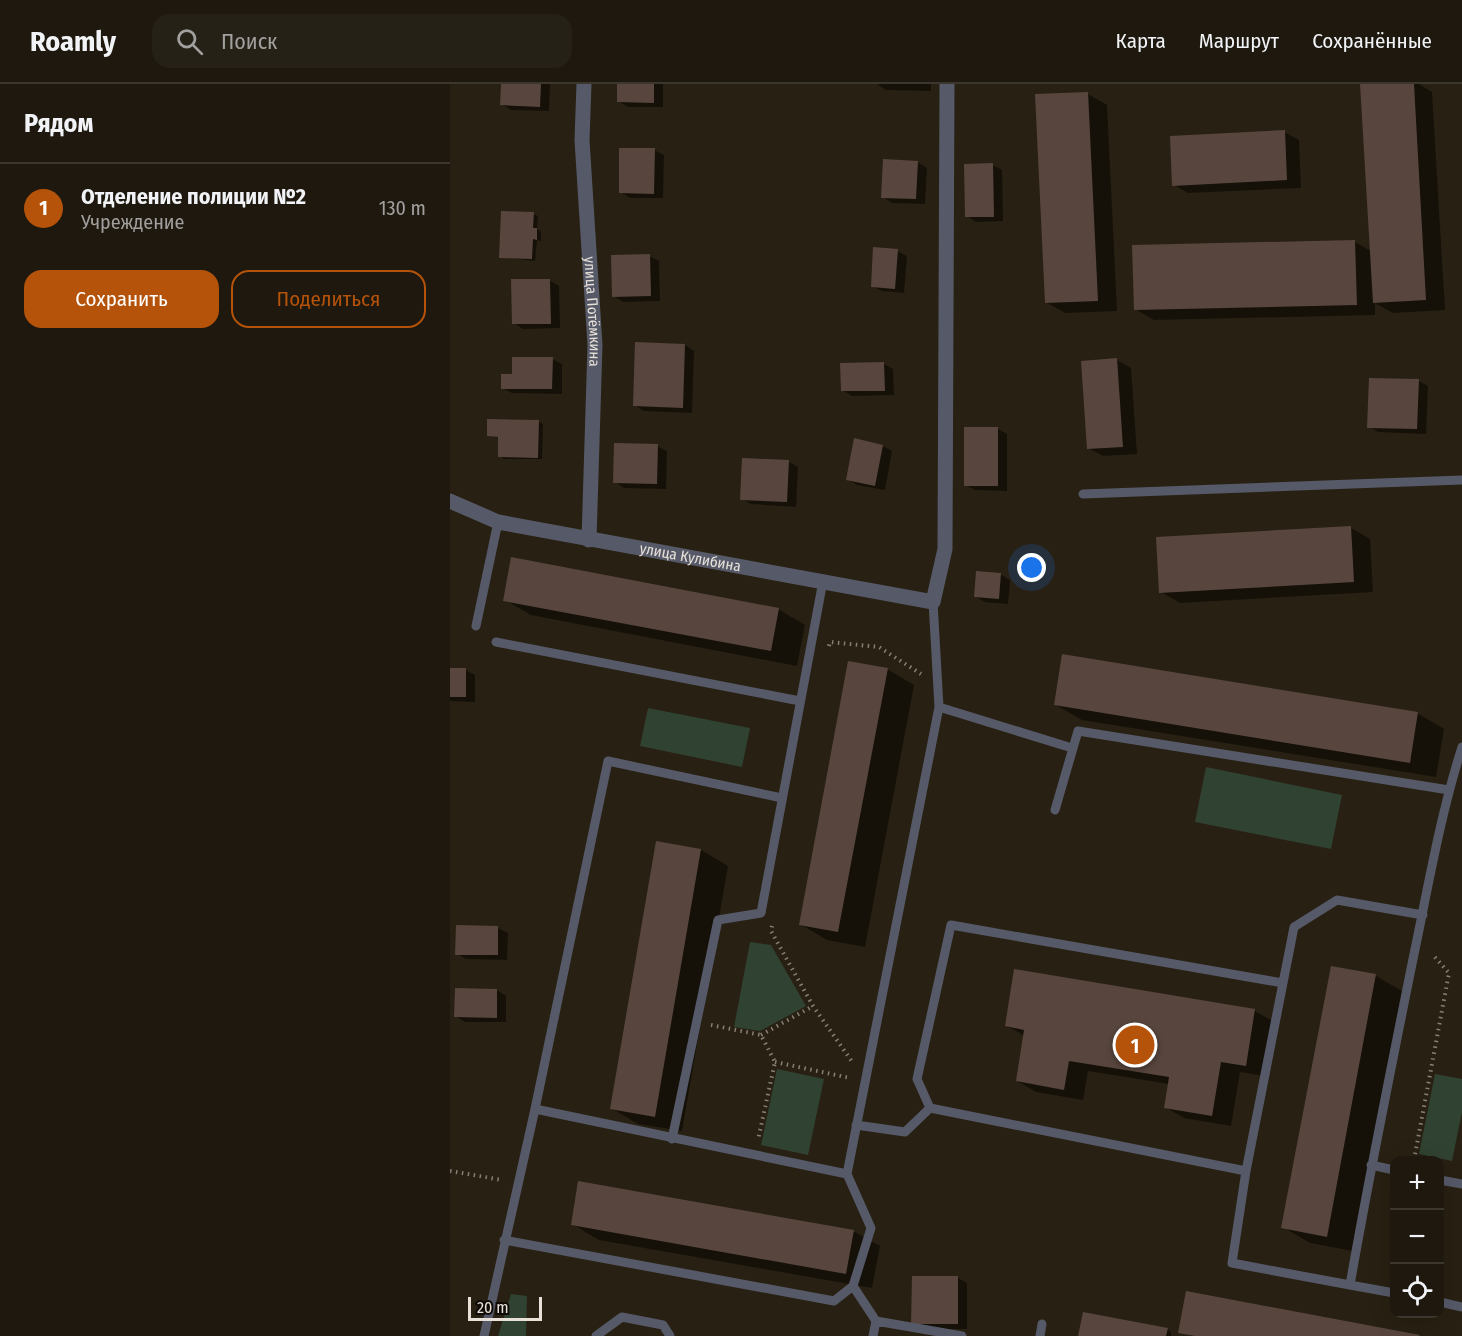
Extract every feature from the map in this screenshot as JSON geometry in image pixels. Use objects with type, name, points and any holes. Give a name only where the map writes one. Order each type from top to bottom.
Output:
[{"type":"street","name":"улица Потёмкина","points":[[584,84],[582,140],[595,345],[589,540]]},
{"type":"street","points":[[933,602],[945,549],[947,84]]},
{"type":"street","name":"улица Кулибина","points":[[450,501],[498,522],[933,602]]},
{"type":"lane","points":[[1083,494],[1462,480]]},
{"type":"lane","points":[[476,626],[498,522]]},
{"type":"lane","points":[[672,1139],[718,920],[761,913],[823,581]]},
{"type":"lane","points":[[504,1240],[834,1301],[853,1287],[871,1228],[847,1174],[939,707],[933,602]]},
{"type":"lane","points":[[496,642],[800,700]]},
{"type":"lane","points":[[939,707],[1072,748]]},
{"type":"lane","points":[[1055,810],[1078,731],[1449,790]]},
{"type":"lane","points":[[1350,1285],[1371,1165],[1449,790],[1462,747]]},
{"type":"lane","points":[[484,1336],[535,1109],[608,762],[782,798]]},
{"type":"lane","points":[[1390,1292],[1232,1263],[1246,1170],[1294,927],[1337,900],[1423,915]]},
{"type":"lane","points":[[930,1108],[917,1079],[951,924],[1283,983]]},
{"type":"lane","points":[[856,1125],[905,1132],[930,1108]]},
{"type":"lane","points":[[930,1108],[1246,1170]]},
{"type":"lane","points":[[535,1109],[847,1174]]},
{"type":"lane","points":[[1371,1165],[1390,1169]]},
{"type":"lane","points":[[1444,1181],[1462,1184]]},
{"type":"lane","points":[[853,1287],[876,1322],[873,1336]]},
{"type":"lane","points":[[1444,1303],[1462,1307]]},
{"type":"lane","points":[[596,1336],[622,1317],[663,1325],[670,1336]]},
{"type":"lane","points":[[876,1322],[962,1336]]},
{"type":"lane","points":[[1040,1336],[1042,1324]]},
{"type":"path","points":[[827,654],[830,642],[879,647],[938,685]]},
{"type":"path","points":[[773,920],[771,931],[813,1006],[865,1082]]},
{"type":"path","points":[[1415,1156],[1449,974],[1433,957],[1435,946]]},
{"type":"path","points":[[697,1022],[761,1035],[813,1006]]},
{"type":"path","points":[[755,1155],[775,1062],[761,1035]]},
{"type":"path","points":[[775,1062],[865,1082]]},
{"type":"path","points":[[450,1171],[518,1183]]},
{"type":"green space","points":[[648,708],[750,728],[742,767],[640,746]]},
{"type":"green space","points":[[1206,767],[1342,795],[1331,849],[1195,822]]},
{"type":"green space","points":[[750,942],[771,945],[806,1006],[760,1031],[734,1027]]},
{"type":"green space","points":[[777,1069],[824,1079],[808,1155],[761,1145]]},
{"type":"green space","points":[[1435,1074],[1462,1079],[1462,1112],[1452,1161],[1444,1159],[1444,1156],[1419,1154]]},
{"type":"green space","points":[[511,1294],[527,1296],[526,1336],[498,1336]]},
{"type":"building","points":[[501,84],[541,84],[540,107],[500,105]]},
{"type":"building","points":[[617,84],[654,84],[654,103],[617,102]]},
{"type":"building","points":[[1360,84],[1414,84],[1426,300],[1373,303]]},
{"type":"building","points":[[1088,92],[1098,301],[1045,303],[1035,94]]},
{"type":"building","points":[[1285,130],[1287,180],[1172,186],[1170,136]]},
{"type":"building","points":[[619,148],[655,148],[654,194],[619,193]]},
{"type":"building","points":[[883,159],[918,161],[916,199],[881,198]]},
{"type":"building","points":[[993,163],[994,217],[965,217],[964,164]]},
{"type":"building","points":[[501,211],[534,212],[533,228],[537,228],[537,240],[533,239],[532,259],[499,258]]},
{"type":"building","points":[[1355,240],[1357,305],[1134,310],[1132,245]]},
{"type":"building","points":[[873,247],[898,249],[895,289],[871,287]]},
{"type":"building","points":[[650,254],[651,296],[612,297],[611,255]]},
{"type":"building","points":[[511,279],[550,279],[551,324],[512,324]]},
{"type":"building","points":[[635,342],[685,344],[683,408],[633,406]]},
{"type":"building","points":[[512,357],[553,357],[552,389],[501,389],[501,374],[512,374]]},
{"type":"building","points":[[1117,358],[1123,447],[1087,449],[1081,361]]},
{"type":"building","points":[[884,362],[885,391],[841,391],[840,363]]},
{"type":"building","points":[[1369,378],[1419,379],[1417,429],[1367,428]]},
{"type":"building","points":[[487,419],[539,420],[538,458],[498,457],[498,437],[487,436]]},
{"type":"building","points":[[964,427],[998,427],[998,486],[964,486]]},
{"type":"building","points":[[854,438],[883,445],[875,486],[846,480]]},
{"type":"building","points":[[614,443],[658,444],[657,484],[613,483]]},
{"type":"building","points":[[742,458],[789,460],[787,502],[740,500]]},
{"type":"building","points":[[1351,526],[1354,582],[1159,593],[1156,537]]},
{"type":"building","points":[[511,557],[779,608],[771,651],[503,601]]},
{"type":"building","points":[[976,571],[1001,573],[999,599],[974,597]]},
{"type":"building","points":[[1062,654],[1418,712],[1410,763],[1054,705]]},
{"type":"building","points":[[848,661],[888,668],[838,932],[799,925]]},
{"type":"building","points":[[450,668],[466,668],[466,697],[450,697]]},
{"type":"building","points":[[656,841],[701,849],[655,1117],[610,1109]]},
{"type":"building","points":[[456,925],[498,926],[498,955],[455,955]]},
{"type":"building","points":[[1331,966],[1376,974],[1327,1237],[1281,1228]]},
{"type":"building","points":[[1014,969],[1255,1009],[1246,1066],[1221,1062],[1212,1116],[1164,1108],[1169,1077],[1069,1061],[1064,1090],[1016,1081],[1024,1030],[1005,1026]]},
{"type":"building","points":[[455,988],[497,989],[497,1018],[454,1017]]},
{"type":"building","points":[[578,1181],[854,1230],[846,1274],[571,1225]]},
{"type":"building","points":[[912,1276],[958,1276],[958,1324],[911,1324]]},
{"type":"building","points":[[1186,1291],[1420,1335],[1195,1336],[1178,1333]]},
{"type":"building","points":[[1083,1312],[1168,1328],[1166,1336],[1078,1336]]},
{"type":"place","name":"Отделение полиции №2","points":[[1135,1045]]}]
